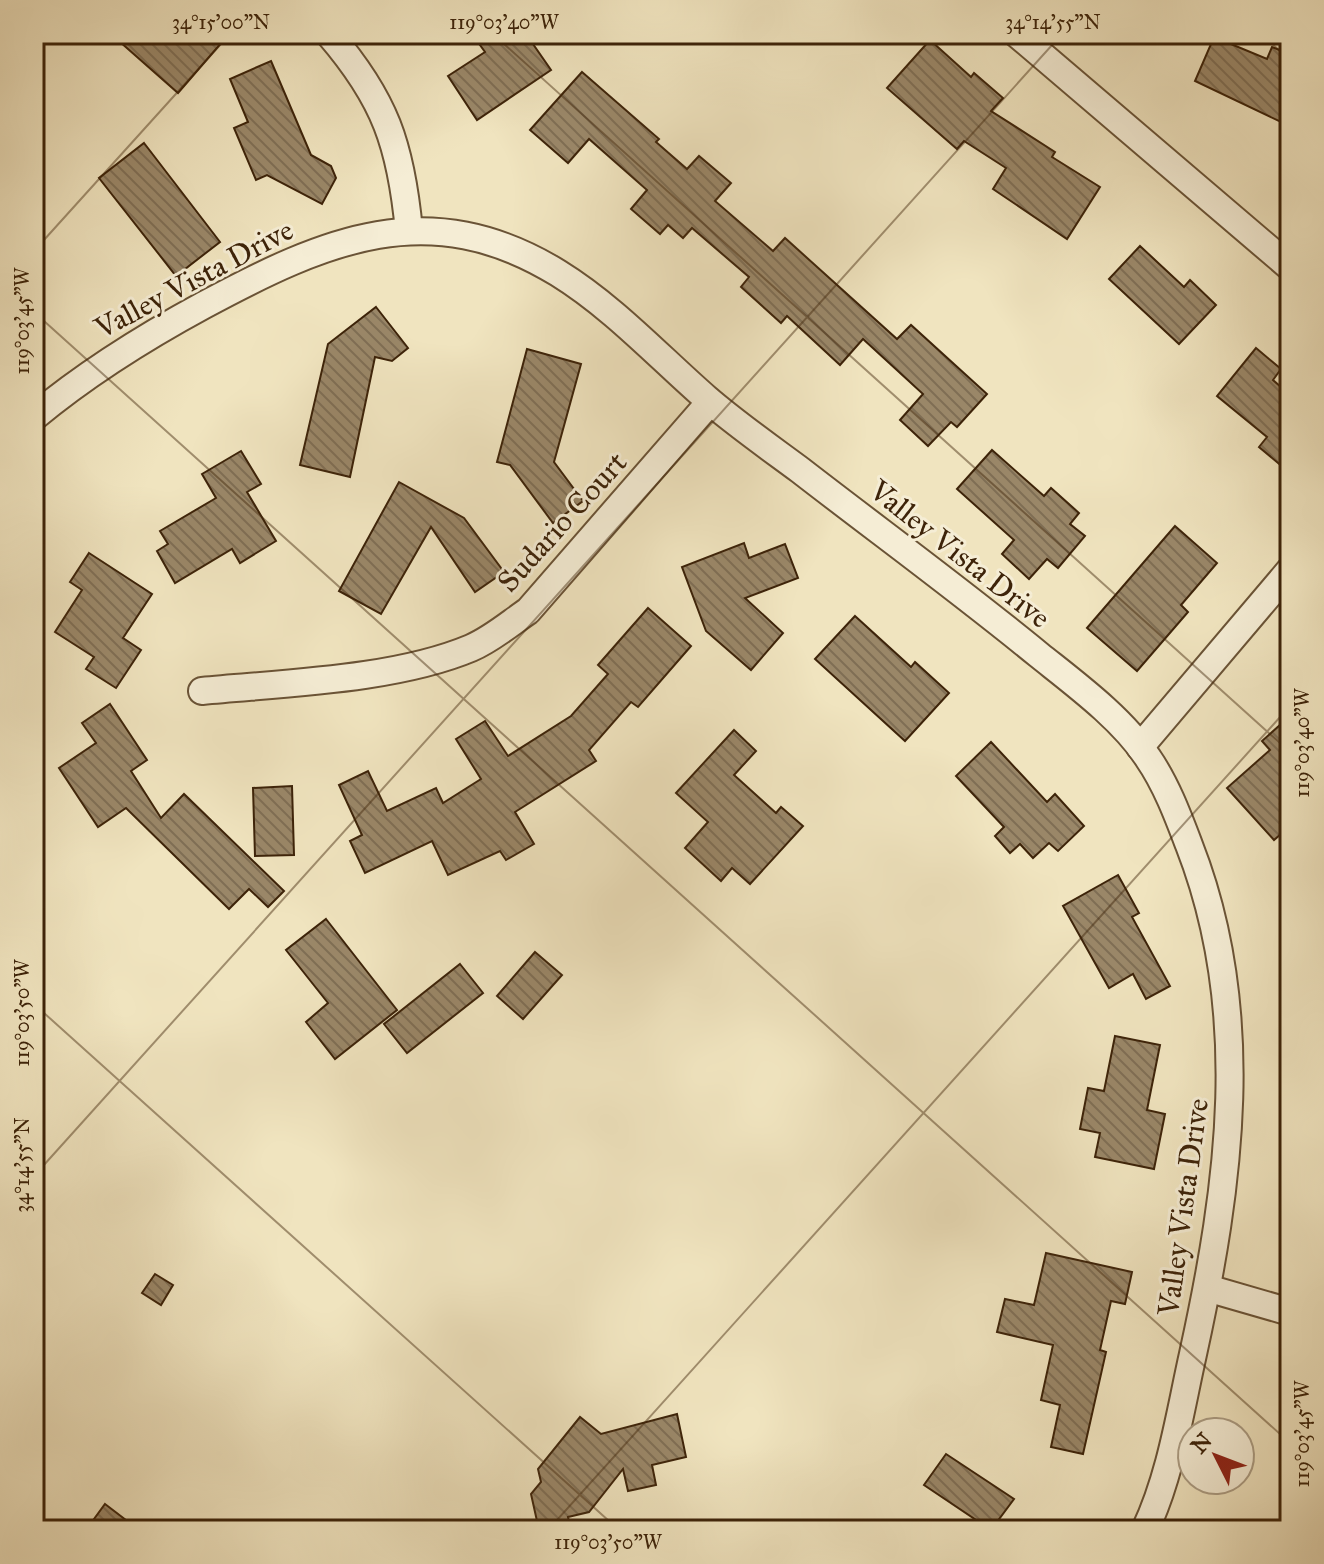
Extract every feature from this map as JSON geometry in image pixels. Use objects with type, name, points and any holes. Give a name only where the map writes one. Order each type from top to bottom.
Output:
[{"type":"street","points":[[329,34],[362,72],[382,107],[405,187],[409,231]]},
{"type":"street","points":[[1017,34],[1290,267]]},
{"type":"street","name":"Valley Vista Drive","points":[[34,417],[83,376],[136,342],[263,273],[334,243],[409,231],[463,236],[494,244],[553,270],[605,308],[710,402],[1003,625],[1085,692],[1140,747],[1179,818],[1218,938],[1226,988],[1230,1127],[1207,1288],[1174,1438],[1158,1500],[1145,1530]]},
{"type":"street","name":"Sudario Court","points":[[202,691],[371,672],[452,655],[492,637],[528,611],[710,402]]},
{"type":"street","points":[[1140,747],[1290,570]]},
{"type":"street","points":[[1207,1288],[1290,1312]]},
{"type":"building","points":[[111,34],[229,34],[178,93]]},
{"type":"building","points":[[472,34],[526,34],[551,70],[477,120],[448,76],[485,52]]},
{"type":"building","points":[[1214,37],[1267,59],[1272,47],[1290,54],[1290,101],[1281,122],[1195,81]]},
{"type":"building","points":[[930,40],[971,77],[974,73],[1003,98],[991,111],[1055,152],[1052,157],[1100,187],[1067,239],[993,189],[1006,168],[964,141],[957,149],[887,88]]},
{"type":"building","points":[[271,61],[311,155],[331,166],[336,178],[322,204],[267,175],[256,180],[234,128],[248,122],[230,79]]},
{"type":"building","points":[[582,72],[659,139],[656,142],[687,169],[699,156],[731,183],[715,201],[773,251],[785,238],[897,339],[911,325],[987,394],[957,427],[951,422],[928,446],[900,420],[923,394],[863,339],[840,365],[787,316],[781,323],[741,287],[749,277],[692,228],[683,238],[668,225],[660,234],[631,209],[647,190],[589,139],[568,163],[530,130]]},
{"type":"building","points":[[144,143],[220,242],[176,276],[99,178]]},
{"type":"building","points":[[1140,246],[1184,287],[1190,280],[1216,305],[1179,344],[1109,279]]},
{"type":"building","points":[[376,307],[408,348],[392,361],[375,357],[350,477],[300,465],[328,344]]},
{"type":"building","points":[[1256,348],[1281,369],[1273,380],[1290,395],[1290,473],[1259,447],[1267,437],[1217,396]]},
{"type":"building","points":[[527,349],[581,364],[554,462],[583,501],[553,523],[510,465],[497,462]]},
{"type":"building","points":[[992,450],[1044,496],[1051,488],[1079,513],[1070,524],[1085,536],[1058,568],[1047,559],[1029,579],[1002,554],[1014,540],[957,489]]},
{"type":"building","points":[[241,451],[261,484],[247,492],[276,541],[240,563],[232,549],[175,583],[157,551],[168,544],[160,531],[216,498],[202,474]]},
{"type":"building","points":[[399,482],[464,518],[504,572],[475,592],[431,527],[381,614],[339,591]]},
{"type":"building","points":[[1175,526],[1217,563],[1181,605],[1188,612],[1137,671],[1087,628]]},
{"type":"building","points":[[744,543],[749,558],[785,544],[798,578],[745,598],[783,633],[751,670],[706,631],[682,567]]},
{"type":"building","points":[[89,553],[152,594],[123,638],[141,650],[116,688],[86,669],[94,657],[55,632],[82,590],[70,582]]},
{"type":"building","points":[[648,608],[691,646],[638,707],[631,702],[589,750],[596,761],[515,812],[534,844],[506,860],[500,851],[448,875],[432,841],[365,873],[350,841],[362,835],[339,785],[368,771],[387,811],[436,788],[443,803],[481,779],[456,739],[485,721],[508,756],[571,716],[608,674],[598,665]]},
{"type":"building","points":[[855,616],[911,667],[915,662],[949,693],[905,741],[815,659]]},
{"type":"building","points":[[110,704],[147,760],[131,771],[161,818],[184,794],[284,891],[268,907],[249,889],[229,909],[126,808],[98,827],[59,768],[96,743],[82,723]]},
{"type":"building","points":[[1280,725],[1288,734],[1290,732],[1290,795],[1280,804],[1290,816],[1290,826],[1274,840],[1227,788],[1270,750],[1262,741]]},
{"type":"building","points":[[734,730],[756,751],[734,775],[776,813],[781,807],[803,826],[750,884],[732,868],[721,881],[685,848],[708,822],[676,793]]},
{"type":"building","points":[[991,742],[1047,802],[1055,794],[1084,826],[1058,851],[1049,843],[1033,858],[1020,844],[1010,853],[995,836],[1004,827],[956,776]]},
{"type":"building","points":[[292,786],[294,855],[255,856],[253,788]]},
{"type":"building","points":[[1118,875],[1139,913],[1132,917],[1170,986],[1146,999],[1133,974],[1109,988],[1063,906]]},
{"type":"building","points":[[326,919],[397,1010],[335,1059],[306,1022],[328,1003],[286,950]]},
{"type":"building","points":[[535,952],[562,975],[523,1019],[497,996]]},
{"type":"building","points":[[460,964],[483,993],[407,1053],[384,1024]]},
{"type":"building","points":[[1115,1036],[1160,1045],[1147,1110],[1165,1114],[1154,1169],[1095,1157],[1100,1133],[1080,1129],[1088,1088],[1104,1091]]},
{"type":"building","points":[[1046,1253],[1132,1272],[1125,1304],[1111,1301],[1100,1350],[1106,1352],[1083,1454],[1051,1447],[1060,1405],[1041,1400],[1053,1345],[997,1332],[1005,1299],[1034,1305]]},
{"type":"building","points":[[155,1274],[173,1285],[161,1305],[142,1293]]},
{"type":"building","points":[[677,1414],[686,1457],[652,1465],[656,1485],[628,1491],[623,1469],[589,1512],[568,1517],[571,1530],[539,1530],[531,1494],[541,1482],[538,1469],[580,1417],[601,1434]]},
{"type":"building","points":[[946,1454],[1014,1499],[991,1530],[924,1485]]},
{"type":"building","points":[[105,1504],[139,1530],[86,1530]]}]
